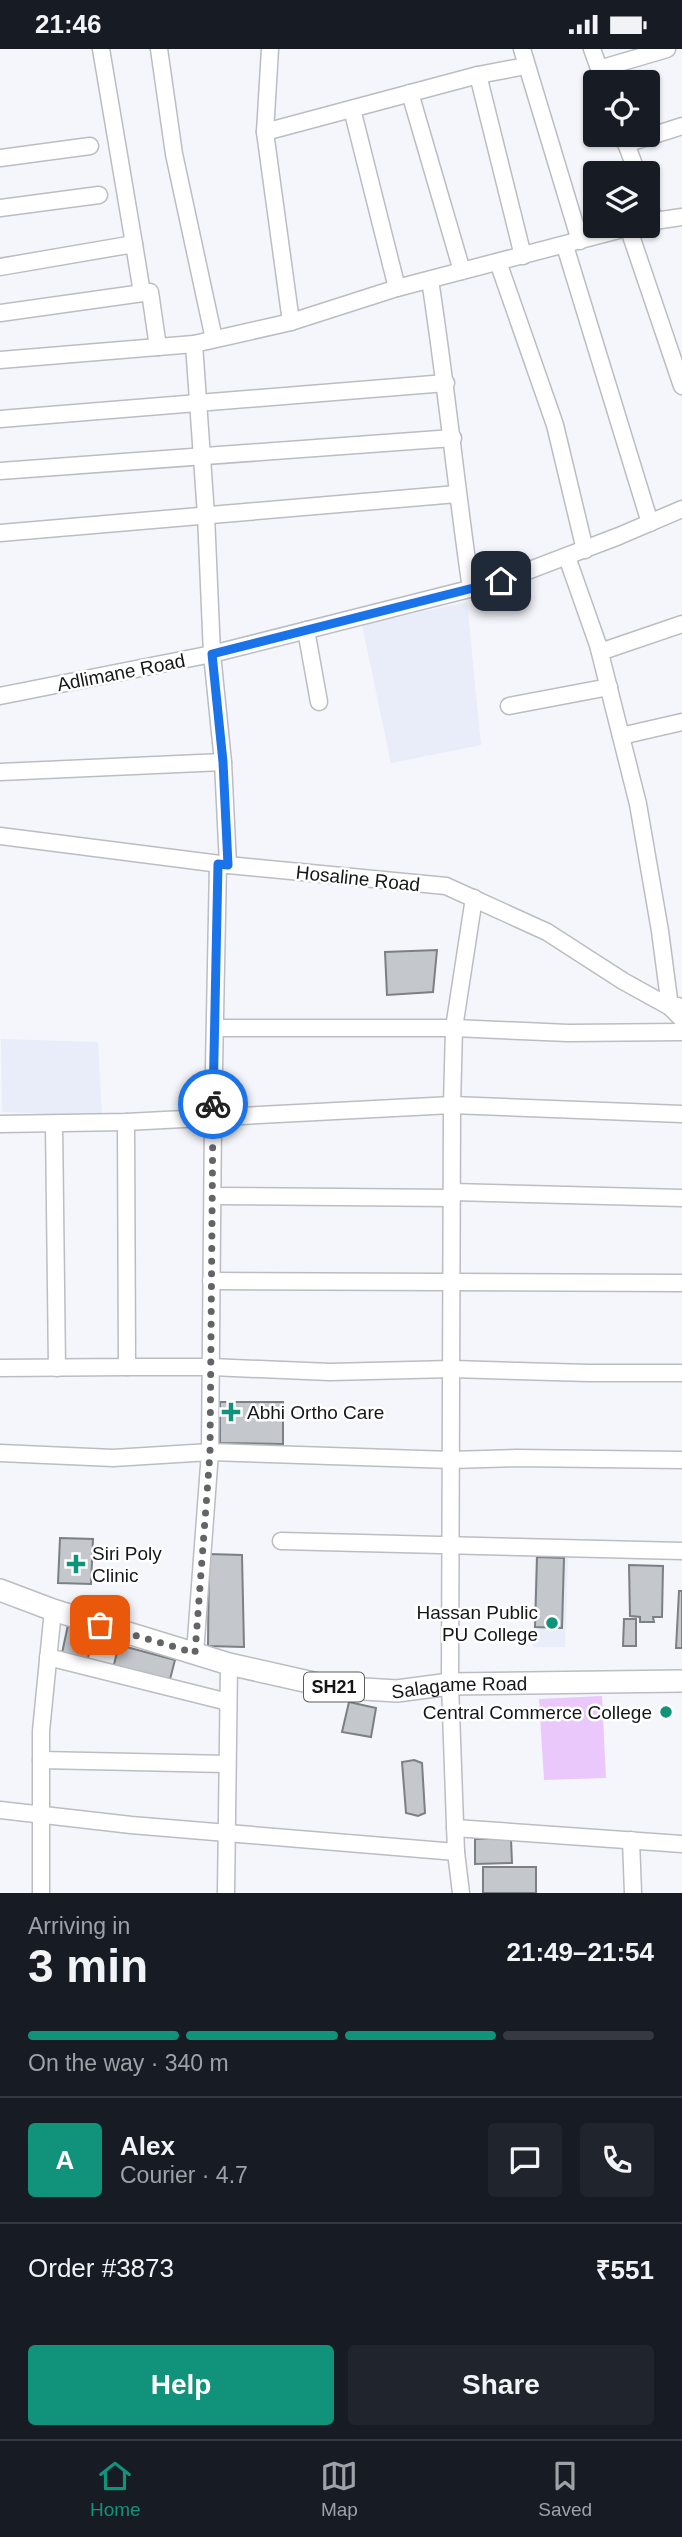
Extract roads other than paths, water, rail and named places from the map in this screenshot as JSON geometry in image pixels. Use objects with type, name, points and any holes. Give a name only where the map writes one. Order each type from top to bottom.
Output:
[{"type":"main road","name":"Salagame Road","points":[[0,1590],[53,1610],[229,1664],[331,1687],[397,1691],[450,1684],[682,1681]]},
{"type":"street","points":[[102,49],[142,293]]},
{"type":"street","points":[[159,49],[174,154],[214,339]]},
{"type":"street","points":[[270,49],[265,132],[291,322]]},
{"type":"street","points":[[522,49],[572,243],[650,523]]},
{"type":"street","points":[[592,49],[600,70]]},
{"type":"street","points":[[616,70],[667,49]]},
{"type":"street","points":[[265,132],[478,75],[526,66]]},
{"type":"street","points":[[478,75],[523,256]]},
{"type":"street","points":[[410,93],[462,271]]},
{"type":"street","points":[[352,109],[397,288]]},
{"type":"street","points":[[660,131],[682,126]]},
{"type":"street","points":[[0,158],[90,146]]},
{"type":"street","points":[[0,208],[99,195]]},
{"type":"street","points":[[660,220],[682,217]]},
{"type":"street","points":[[0,360],[194,344],[291,322],[397,288],[590,238]]},
{"type":"street","points":[[635,238],[682,386]]},
{"type":"street","points":[[0,267],[134,244]]},
{"type":"street","points":[[498,262],[555,425],[585,550]]},
{"type":"street","points":[[430,280],[446,383],[457,494],[471,589]]},
{"type":"street","points":[[0,313],[150,292],[159,347]]},
{"type":"street","points":[[194,344],[212,654],[223,762],[223,865],[213,1118],[210,1453],[195,1653]]},
{"type":"street","points":[[0,419],[446,383]]},
{"type":"street","points":[[0,471],[453,438]]},
{"type":"street","points":[[0,533],[457,494]]},
{"type":"street","name":"Adlimane Road","points":[[0,696],[212,654],[501,581],[585,550],[682,509]]},
{"type":"street","points":[[567,557],[600,652],[638,804],[676,1006]]},
{"type":"street","points":[[600,652],[682,624]]},
{"type":"street","points":[[306,630],[318,702]]},
{"type":"street","points":[[509,706],[609,687]]},
{"type":"street","points":[[621,736],[682,722]]},
{"type":"street","points":[[0,772],[223,762]]},
{"type":"street","name":"Hosaline Road","points":[[0,836],[223,865],[446,886],[547,932],[623,981],[676,1006],[682,1019]]},
{"type":"street","points":[[461,1893],[456,1852],[450,1684],[452,1105],[454,1028],[474,898]]},
{"type":"street","points":[[216,1028],[682,1032]]},
{"type":"street","points":[[0,1124],[126,1122],[452,1105],[682,1114]]},
{"type":"street","points":[[126,1122],[127,1367]]},
{"type":"street","points":[[54,1124],[57,1368]]},
{"type":"street","points":[[214,1196],[682,1198]]},
{"type":"street","points":[[211,1280],[682,1283]]},
{"type":"street","points":[[0,1368],[211,1367],[330,1371],[452,1369],[682,1373]]},
{"type":"street","points":[[0,1453],[113,1458],[210,1453],[451,1460],[682,1460]]},
{"type":"street","points":[[281,1541],[682,1551]]},
{"type":"street","points":[[41,1893],[41,1731],[53,1610]]},
{"type":"street","points":[[48,1657],[228,1702]]},
{"type":"street","points":[[226,1893],[229,1664]]},
{"type":"street","points":[[41,1760],[227,1764]]},
{"type":"street","points":[[0,1810],[456,1852]]},
{"type":"street","points":[[455,1828],[682,1844]]},
{"type":"street","points":[[631,1840],[633,1893]]},
{"type":"place","name":"Abhi Ortho Care","points":[[231,1412]]},
{"type":"place","name":"Siri Poly Clinic","points":[[76,1564]]},
{"type":"place","name":"Hassan Public PU College","points":[[552,1623]]},
{"type":"place","name":"Central Commerce College","points":[[666,1712]]}]
